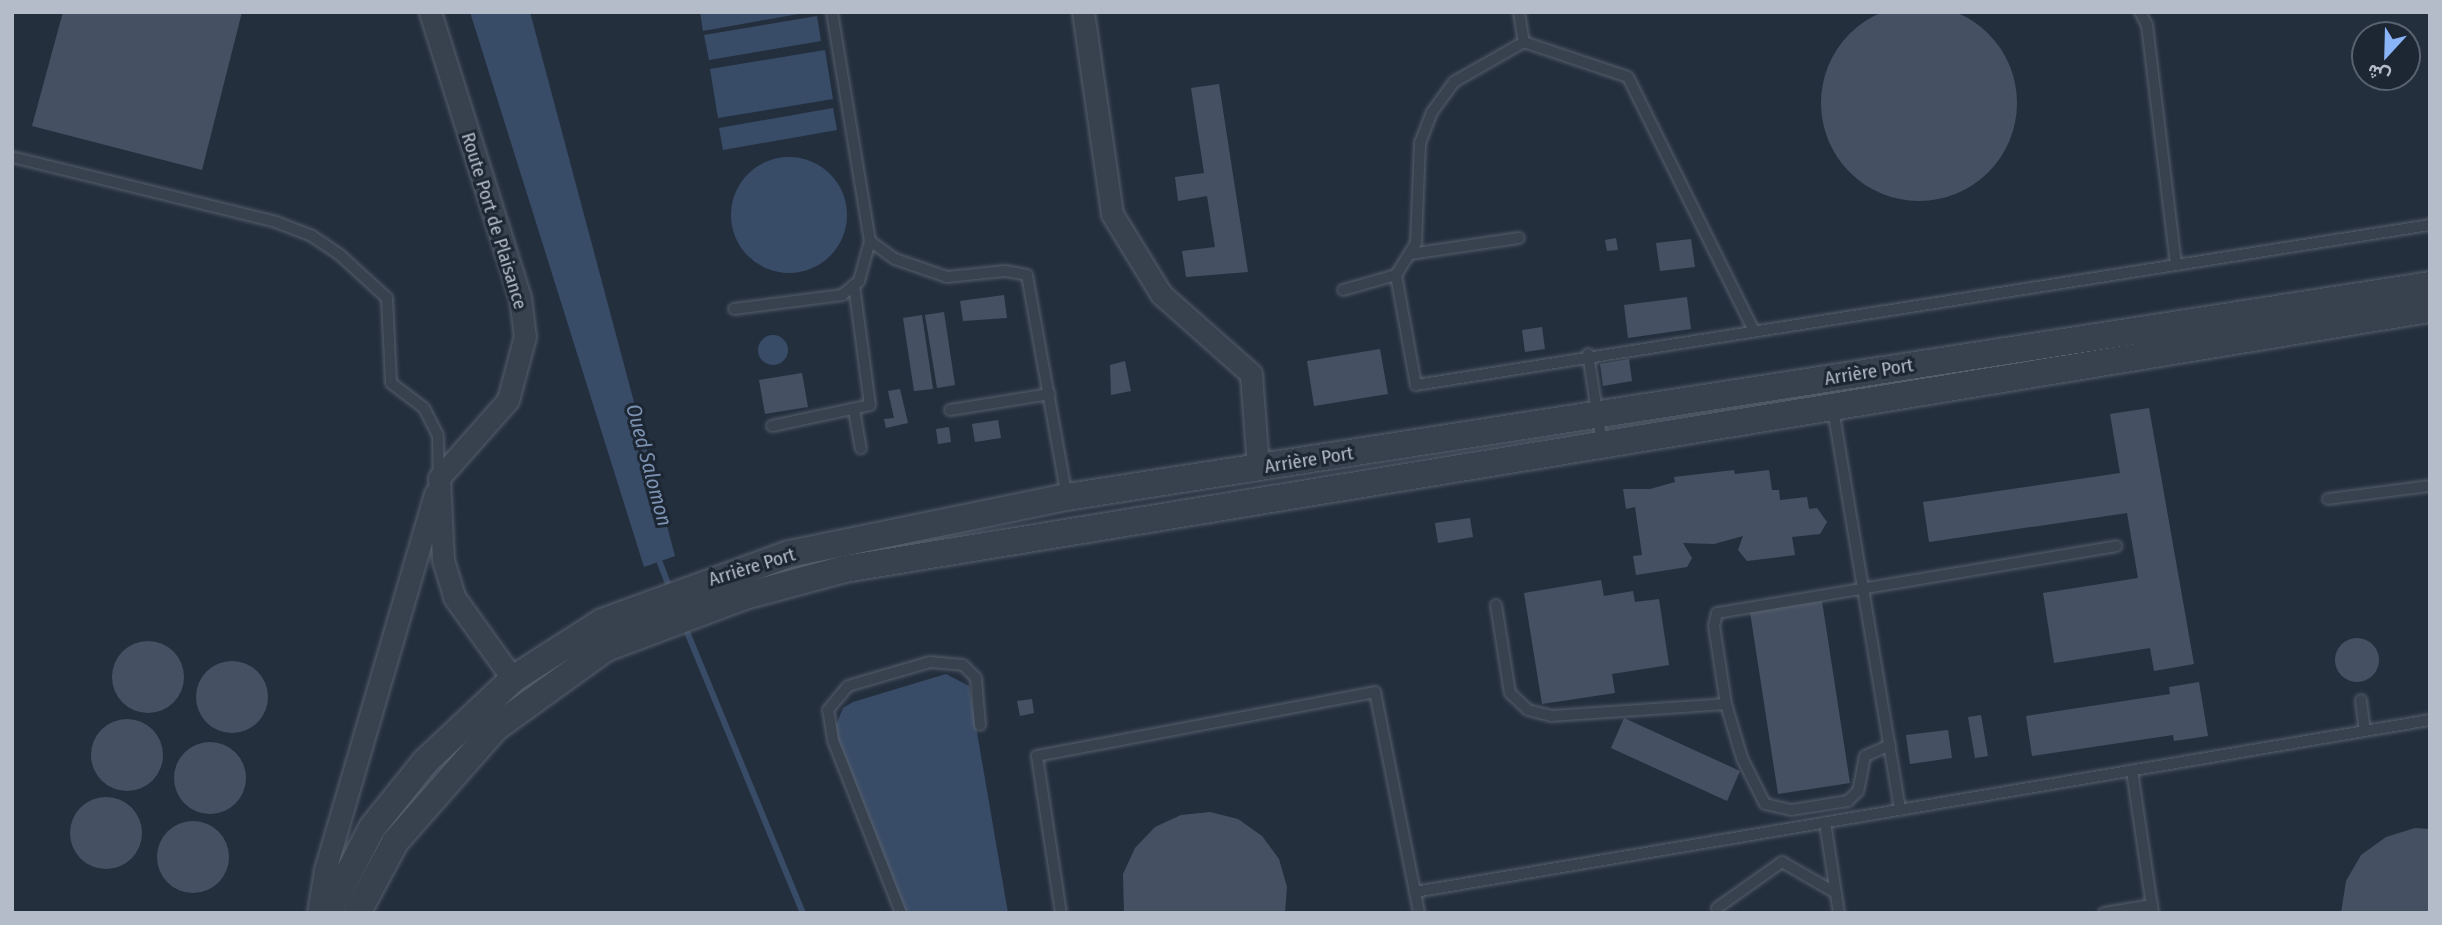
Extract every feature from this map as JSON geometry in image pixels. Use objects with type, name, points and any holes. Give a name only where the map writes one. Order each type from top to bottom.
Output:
[{"type":"street","name":"Route Port de Plaisance","points":[[430,12],[520,297],[525,336],[508,400],[439,478]]},
{"type":"street","points":[[1083,12],[1112,214],[1161,294],[1251,374],[1258,468]]},
{"type":"street","name":"Arrière Port","points":[[328,913],[372,828],[425,762],[513,679],[602,622],[698,583],[789,554],[1067,497],[2430,285]]},
{"type":"street","name":"Arrière Port","points":[[357,913],[395,842],[495,728],[578,666],[645,632],[714,606],[845,569],[1111,529],[1602,443],[2430,309]]},
{"type":"street","points":[[439,478],[443,561],[454,597],[513,679]]},
{"type":"street","points":[[318,913],[325,870],[439,478]]},
{"type":"lane","points":[[734,309],[842,295],[854,285],[867,262],[870,241],[832,12]]},
{"type":"lane","points":[[1519,12],[1524,41]]},
{"type":"lane","points":[[2140,12],[2147,25],[2176,263]]},
{"type":"lane","points":[[1343,290],[1396,275],[1416,243],[1420,143],[1432,112],[1454,82],[1524,41],[1628,77],[1753,329]]},
{"type":"lane","points":[[12,157],[276,222],[340,255],[387,298],[391,383],[424,408],[439,436],[439,478]]},
{"type":"lane","points":[[1396,275],[1416,385],[1588,354],[2430,225]]},
{"type":"lane","points":[[1410,254],[1519,238]]},
{"type":"lane","points":[[870,241],[895,259],[947,277],[1005,271],[1027,275],[1067,497]]},
{"type":"lane","points":[[772,426],[870,405],[854,285]]},
{"type":"lane","points":[[842,295],[856,302]]},
{"type":"lane","points":[[1588,354],[1602,443]]},
{"type":"lane","points":[[950,410],[1050,394]]},
{"type":"lane","points":[[1833,406],[1900,810]]},
{"type":"lane","points":[[854,410],[861,448]]},
{"type":"lane","points":[[2328,499],[2430,485]]},
{"type":"lane","points":[[1890,745],[1866,756],[1858,791],[1848,802],[1773,808],[1760,798],[1750,779],[1726,704],[1714,626],[1717,613],[2116,546]]},
{"type":"lane","points":[[1496,606],[1510,693],[1528,710],[1552,716],[1726,704]]},
{"type":"lane","points":[[901,913],[832,740],[828,710],[848,686],[930,662],[963,665],[976,678],[980,725]]},
{"type":"lane","points":[[1061,913],[1037,756],[1375,692],[1419,913]]},
{"type":"lane","points":[[2361,700],[2365,731]]},
{"type":"lane","points":[[1415,892],[2430,720]]},
{"type":"lane","points":[[2104,913],[2152,909],[2133,771]]},
{"type":"lane","points":[[1825,822],[1839,913]]},
{"type":"lane","points":[[1717,908],[1782,862],[1836,893]]},
{"type":"water","points":[[470,12],[530,12],[675,556],[644,567]]},
{"type":"water","points":[[700,12],[809,12],[703,31]]},
{"type":"water","points":[[817,16],[821,41],[709,60],[704,35]]},
{"type":"water","points":[[825,50],[833,99],[718,118],[710,69]]},
{"type":"water","points":[[833,108],[837,130],[723,150],[719,128]]},
{"type":"water","points":[[789,157],[811,162],[830,174],[842,193],[847,215],[842,237],[830,256],[811,268],[789,273],[767,268],[748,256],[736,237],[731,215],[736,193],[748,174],[767,162]]},
{"type":"water","points":[[773,335],[784,339],[788,350],[784,361],[773,365],[762,361],[758,350],[762,339]]},
{"type":"water","points":[[946,674],[969,686],[1008,913],[906,913],[834,730],[843,708],[853,702]]},
{"type":"building","points":[[1919,5],[1956,13],[1988,34],[2009,66],[2017,103],[2009,140],[1988,172],[1956,193],[1919,201],[1882,193],[1850,172],[1829,140],[1821,103],[1829,66],[1850,34],[1882,13]]},
{"type":"building","points":[[63,12],[242,12],[202,170],[32,126]]},
{"type":"building","points":[[1219,84],[1248,272],[1186,277],[1182,251],[1215,247],[1207,196],[1178,201],[1175,177],[1204,173],[1191,88]]},
{"type":"building","points":[[1616,238],[1618,250],[1607,251],[1605,240]]},
{"type":"building","points":[[1691,239],[1695,267],[1660,271],[1656,243]]},
{"type":"building","points":[[1004,295],[1007,318],[963,321],[960,301]]},
{"type":"building","points":[[1687,297],[1691,329],[1628,338],[1624,305]]},
{"type":"building","points":[[944,312],[955,385],[937,388],[925,315]]},
{"type":"building","points":[[922,315],[933,389],[914,391],[903,318]]},
{"type":"building","points":[[1542,327],[1545,349],[1525,352],[1522,330]]},
{"type":"building","points":[[1380,349],[1388,394],[1314,406],[1307,361]]},
{"type":"building","points":[[1629,359],[1632,381],[1603,386],[1600,364]]},
{"type":"building","points":[[1125,361],[1131,391],[1111,395],[1110,365]]},
{"type":"building","points":[[802,373],[808,407],[765,414],[759,380]]},
{"type":"building","points":[[900,389],[908,423],[886,428],[884,419],[894,418],[888,391]]},
{"type":"building","points":[[2149,408],[2194,664],[2154,671],[2150,648],[2054,663],[2043,593],[2138,578],[2127,513],[1929,542],[1923,502],[2120,473],[2110,414]]},
{"type":"building","points":[[998,420],[1001,438],[975,442],[972,424]]},
{"type":"building","points":[[949,427],[951,442],[938,444],[936,429]]},
{"type":"building","points":[[1734,470],[1735,474],[1769,470],[1772,490],[1779,490],[1780,500],[1807,497],[1809,509],[1817,508],[1827,522],[1820,534],[1792,537],[1795,555],[1747,561],[1738,550],[1743,536],[1714,544],[1683,543],[1692,558],[1687,567],[1636,575],[1633,556],[1642,555],[1635,507],[1626,509],[1623,489],[1650,489],[1675,482],[1674,477]]},
{"type":"building","points":[[1470,518],[1473,537],[1438,543],[1435,523]]},
{"type":"building","points":[[1601,580],[1604,596],[1633,591],[1635,602],[1659,599],[1669,665],[1612,674],[1615,693],[1542,704],[1524,593]]},
{"type":"building","points":[[1822,601],[1850,783],[1778,794],[1750,612]]},
{"type":"building","points":[[2357,638],[2372,645],[2379,660],[2372,675],[2357,682],[2342,675],[2335,660],[2342,645]]},
{"type":"building","points":[[148,641],[168,647],[178,657],[184,677],[178,697],[168,707],[148,713],[128,707],[118,697],[112,677],[118,657],[128,647]]},
{"type":"building","points":[[232,661],[252,667],[262,677],[268,697],[262,717],[252,727],[232,733],[212,727],[202,717],[196,697],[202,677],[212,667]]},
{"type":"building","points":[[2199,682],[2208,736],[2174,741],[2173,735],[2032,756],[2026,716],[2170,694],[2169,687]]},
{"type":"building","points":[[1032,699],[1034,713],[1020,716],[1017,701]]},
{"type":"building","points":[[1981,715],[1988,756],[1975,758],[1968,717]]},
{"type":"building","points":[[1624,718],[1740,771],[1727,801],[1611,748]]},
{"type":"building","points":[[127,719],[147,725],[157,735],[163,755],[157,775],[147,785],[127,791],[107,785],[97,775],[91,755],[97,735],[107,725]]},
{"type":"building","points":[[1948,730],[1952,758],[1910,764],[1906,735]]},
{"type":"building","points":[[210,742],[230,748],[240,758],[246,778],[240,798],[230,808],[210,814],[190,808],[180,798],[174,778],[180,758],[190,748]]},
{"type":"building","points":[[106,797],[126,803],[136,813],[142,833],[136,853],[126,863],[106,869],[86,863],[76,853],[70,833],[76,813],[86,803]]},
{"type":"building","points":[[1210,812],[1238,819],[1262,836],[1279,859],[1287,887],[1285,913],[1124,913],[1123,874],[1135,848],[1155,827],[1181,815]]},
{"type":"building","points":[[193,821],[213,827],[223,837],[229,857],[223,877],[213,887],[193,893],[173,887],[163,877],[157,857],[163,837],[173,827]]},
{"type":"building","points":[[2415,828],[2430,829],[2430,913],[2341,913],[2346,881],[2361,855],[2386,837]]},
{"type":"waterway","name":"Oued Salomon","points":[[657,555],[671,591]]},
{"type":"waterway","name":"Oued Salomon","points":[[685,627],[803,913]]}]
